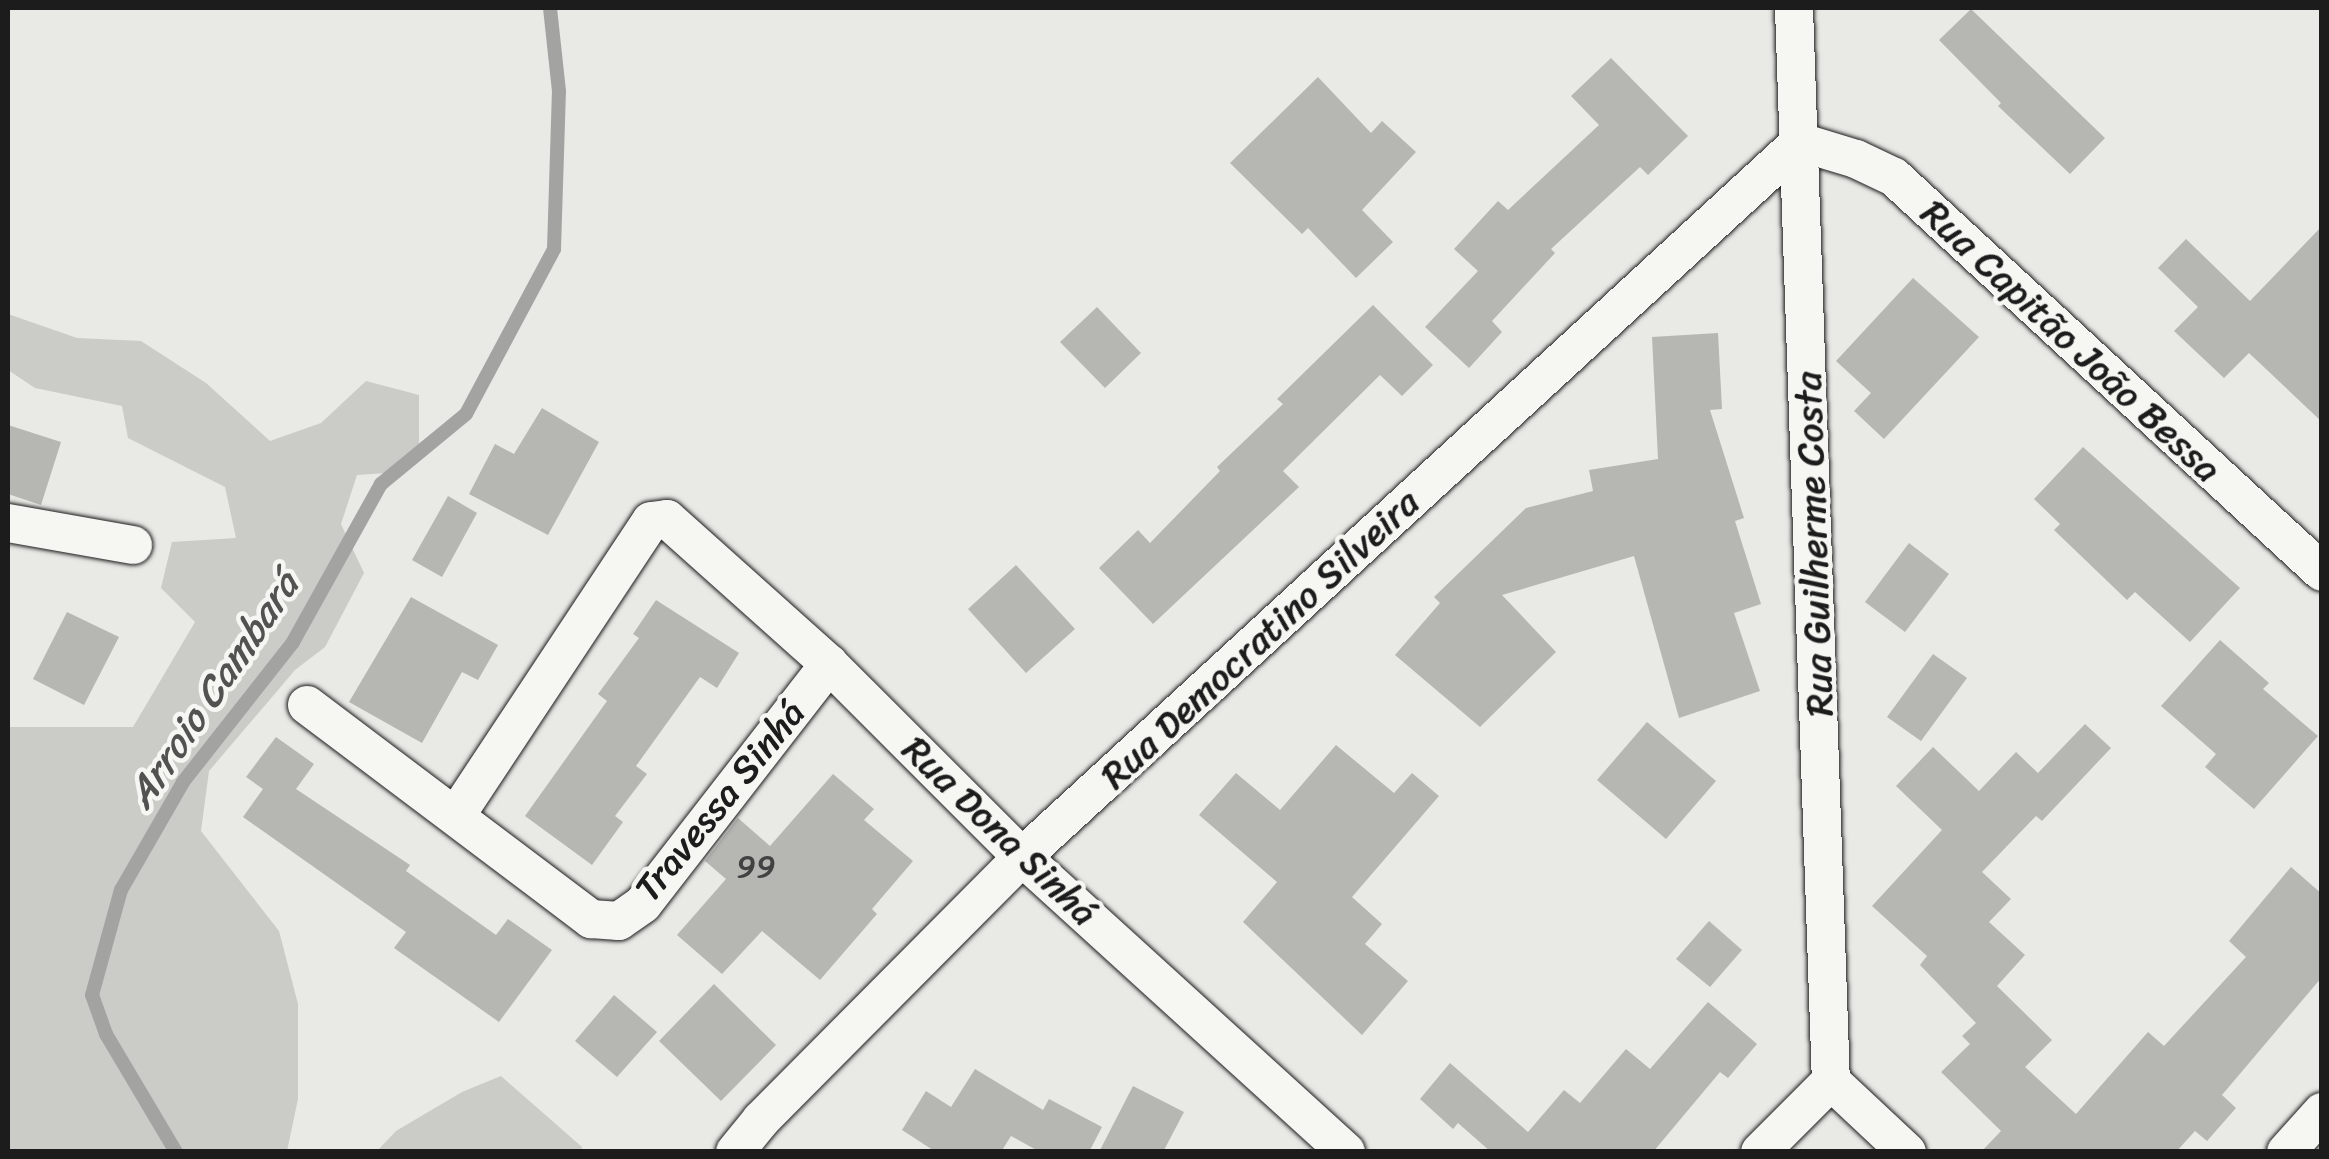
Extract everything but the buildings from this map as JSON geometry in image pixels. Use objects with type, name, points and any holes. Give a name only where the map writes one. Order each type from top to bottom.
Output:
[{"type":"street","name":"Rua Guilherme Costa","points":[[1794,8],[1831,1081]]},
{"type":"street","name":"Rua Capitão João Bessa","points":[[1800,142],[1856,158],[1894,178],[2322,572]]},
{"type":"street","name":"Rua Democratino Silveira","points":[[736,1152],[761,1120],[1022,857],[1800,142]]},
{"type":"street","name":"Rua Dona Sinhá","points":[[457,814],[651,520],[667,519],[828,664],[1022,857],[1346,1152]]},
{"type":"street","points":[[8,523],[133,545]]},
{"type":"street","name":"Travessa Sinhá","points":[[308,705],[591,919],[619,921],[643,904],[828,664]]},
{"type":"street","points":[[1760,1152],[1831,1081],[1907,1152]]},
{"type":"street","points":[[2286,1152],[2322,1112]]},
{"type":"shaded area","points":[[8,314],[77,338],[141,341],[206,383],[270,441],[321,423],[366,381],[419,395],[419,445],[402,472],[357,475],[341,524],[364,573],[325,647],[295,670],[209,771],[201,831],[279,931],[298,1004],[298,1099],[287,1151],[8,1151],[8,727],[133,727],[195,622],[161,588],[172,542],[236,538],[225,487],[128,438],[122,406],[35,388],[8,370]]},
{"type":"shaded area","points":[[501,1076],[582,1147],[581,1151],[377,1151],[396,1131],[462,1092]]},
{"type":"waterway","name":"Arroio Cambará","points":[[176,1152],[106,1034],[92,995],[121,890],[183,782],[293,642],[381,484],[466,414],[554,249],[559,91],[550,8]]}]
